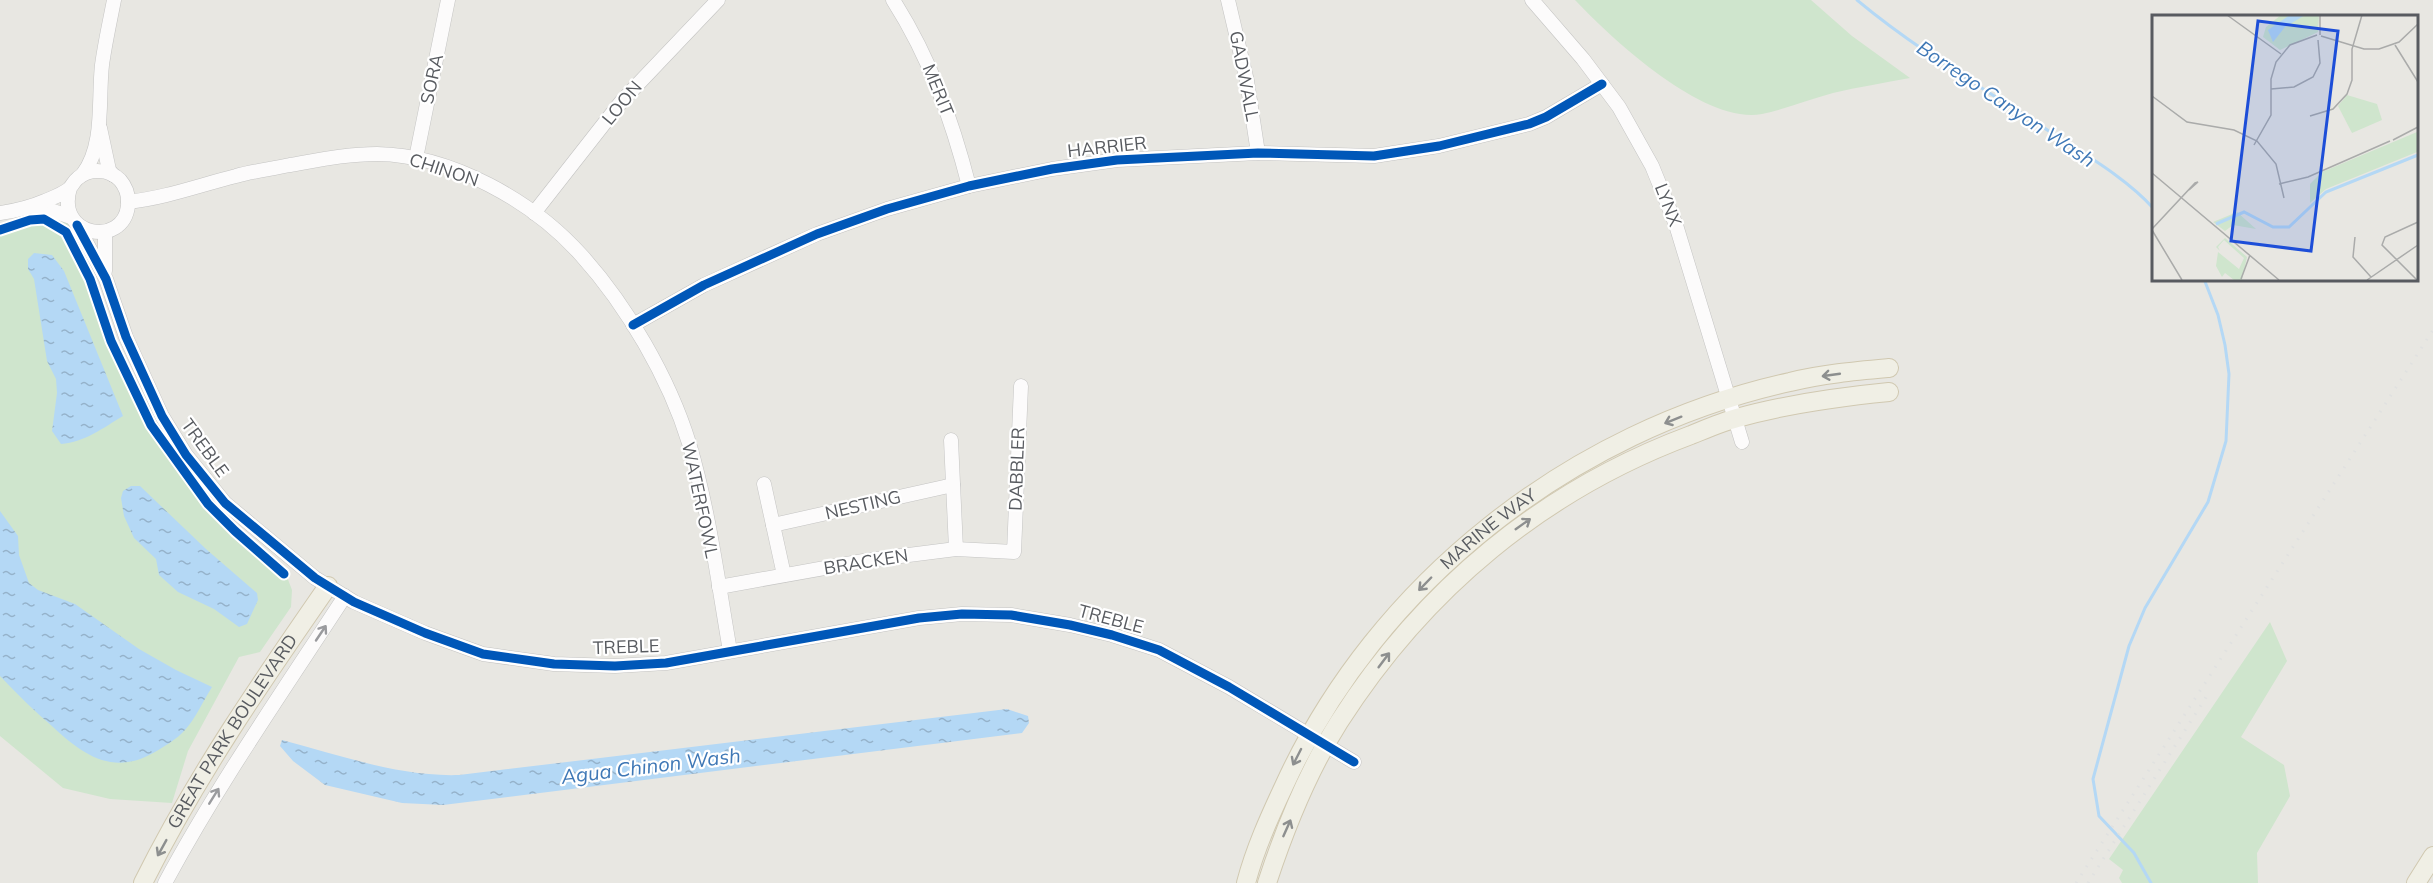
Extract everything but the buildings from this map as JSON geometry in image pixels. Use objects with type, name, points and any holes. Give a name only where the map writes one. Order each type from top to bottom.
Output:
[{"type":"main road","name":"MARINE WAY","points":[[1246,883],[1266,825],[1309,735],[1340,684],[1385,625],[1453,556],[1531,494],[1593,456],[1644,431],[1728,399],[1791,381],[1889,368]]},
{"type":"main road","name":"MARINE WAY","points":[[1266,883],[1284,834],[1339,723],[1383,659],[1426,608],[1463,572],[1507,536],[1578,487],[1659,447],[1734,419],[1795,404],[1889,392]]},
{"type":"main road","name":"GREAT PARK BOULEVARD","points":[[144,883],[205,772],[262,680],[328,586]]},
{"type":"main road","points":[[2416,883],[2433,856]]},
{"type":"street","points":[[0,213],[28,207],[70,188],[83,174],[93,155],[99,123],[102,64],[114,0]]},
{"type":"street","name":"SORA","points":[[416,158],[448,0]]},
{"type":"street","name":"LOON","points":[[534,213],[621,102],[718,0]]},
{"type":"street","name":"MERIT","points":[[893,0],[913,31],[934,75],[958,144],[969,186]]},
{"type":"street","name":"GADWALL","points":[[1228,0],[1247,81],[1258,153]]},
{"type":"street","name":"LYNX","points":[[1532,0],[1602,84],[1636,135],[1676,225],[1742,442]]},
{"type":"street","name":"HARRIER","points":[[633,325],[704,285],[817,234],[887,209],[969,186],[1052,169],[1117,160],[1258,153],[1374,156],[1439,146],[1529,124],[1546,117],[1602,84]]},
{"type":"street","points":[[28,207],[44,208],[74,221],[85,230],[105,232],[113,229],[124,218],[128,202],[124,186],[109,170],[99,123]]},
{"type":"street","name":"CHINON","points":[[128,202],[154,199],[238,175],[343,156],[377,154],[416,158],[475,176],[534,213],[582,255],[633,325]]},
{"type":"street","points":[[83,174],[93,171],[113,175]]},
{"type":"street","points":[[70,188],[67,198],[74,221]]},
{"type":"street","name":"TREBLE","points":[[74,221],[106,279],[126,337],[148,389],[186,455],[225,503],[307,572],[328,586],[424,633],[483,654],[554,664],[615,666],[666,663],[920,618],[962,614],[1011,615],[1070,625],[1159,650],[1229,687],[1354,762]]},
{"type":"street","name":"TREBLE","points":[[105,232],[106,279]]},
{"type":"street","name":"WATERFOWL","points":[[633,325],[674,404],[688,442],[698,477],[730,651]]},
{"type":"street","name":"DABBLER","points":[[1014,552],[1021,386]]},
{"type":"street","points":[[951,440],[956,549]]},
{"type":"street","points":[[764,484],[784,575]]},
{"type":"street","name":"NESTING","points":[[773,525],[953,485]]},
{"type":"street","name":"BRACKEN","points":[[718,587],[869,560],[956,549],[1014,552]]},
{"type":"street","name":"GREAT PARK BOULEVARD","points":[[165,883],[200,818],[239,755],[345,596]]},
{"type":"green space","points":[[1575,0],[1811,0],[1852,36],[1910,78],[1833,93],[1762,114],[1739,114],[1714,106],[1687,93],[1661,76],[1612,36]]},
{"type":"green space","points":[[40,214],[54,216],[68,224],[94,272],[124,361],[148,410],[178,459],[217,507],[252,542],[284,569],[292,590],[291,607],[260,652],[239,657],[188,751],[172,803],[110,799],[63,788],[0,736],[0,225]]},
{"type":"green space","points":[[2270,622],[2287,661],[2241,737],[2284,765],[2290,796],[2257,853],[2258,883],[2122,883],[2119,878],[2123,870],[2109,859]]},
{"type":"water","points":[[34,253],[52,255],[64,271],[123,416],[94,434],[70,443],[61,444],[52,431],[57,393],[56,379],[47,361],[34,279],[28,269],[28,259]]},
{"type":"water","points":[[131,486],[140,486],[206,549],[257,593],[258,600],[247,624],[239,627],[214,609],[178,592],[159,575],[156,559],[134,538],[124,516],[121,498],[123,491]]},
{"type":"water","points":[[0,511],[18,536],[19,555],[29,583],[38,590],[75,604],[139,649],[212,687],[193,720],[175,739],[140,759],[113,762],[100,759],[76,747],[32,709],[0,676]]},
{"type":"water","name":"Agua Chinon Wash","points":[[1007,709],[1028,716],[1029,723],[1022,733],[443,805],[402,803],[325,785],[293,761],[280,746],[282,740],[392,769],[437,775],[459,775]]},
{"type":"waterway","name":"Borrego Canyon Wash","points":[[1857,0],[1929,54],[2107,169],[2152,207]]},
{"type":"waterway","name":"Borrego Canyon Wash","points":[[2151,883],[2134,853],[2099,816],[2093,779],[2129,646],[2145,608],[2208,502],[2226,441],[2229,374],[2218,315],[2204,280]]},
{"type":"railway","points":[[2076,883],[2433,330]]},
{"type":"railway","points":[[2088,883],[2208,694]]},
{"type":"cycle path","points":[[633,325],[704,285],[817,234],[887,209],[969,186],[1052,169],[1117,160],[1258,153],[1374,156],[1439,146],[1529,124],[1546,117],[1602,84]]},
{"type":"cycle path","points":[[0,230],[30,220],[44,219],[66,232],[90,279],[111,341],[151,425],[208,504],[284,574]]},
{"type":"cycle path","points":[[77,225],[106,279],[126,337],[162,416],[186,455],[225,503],[315,578],[354,602],[425,633],[483,654],[554,664],[615,666],[666,663],[919,618],[962,614],[1011,615],[1070,625],[1159,650],[1229,687],[1354,762]]}]
